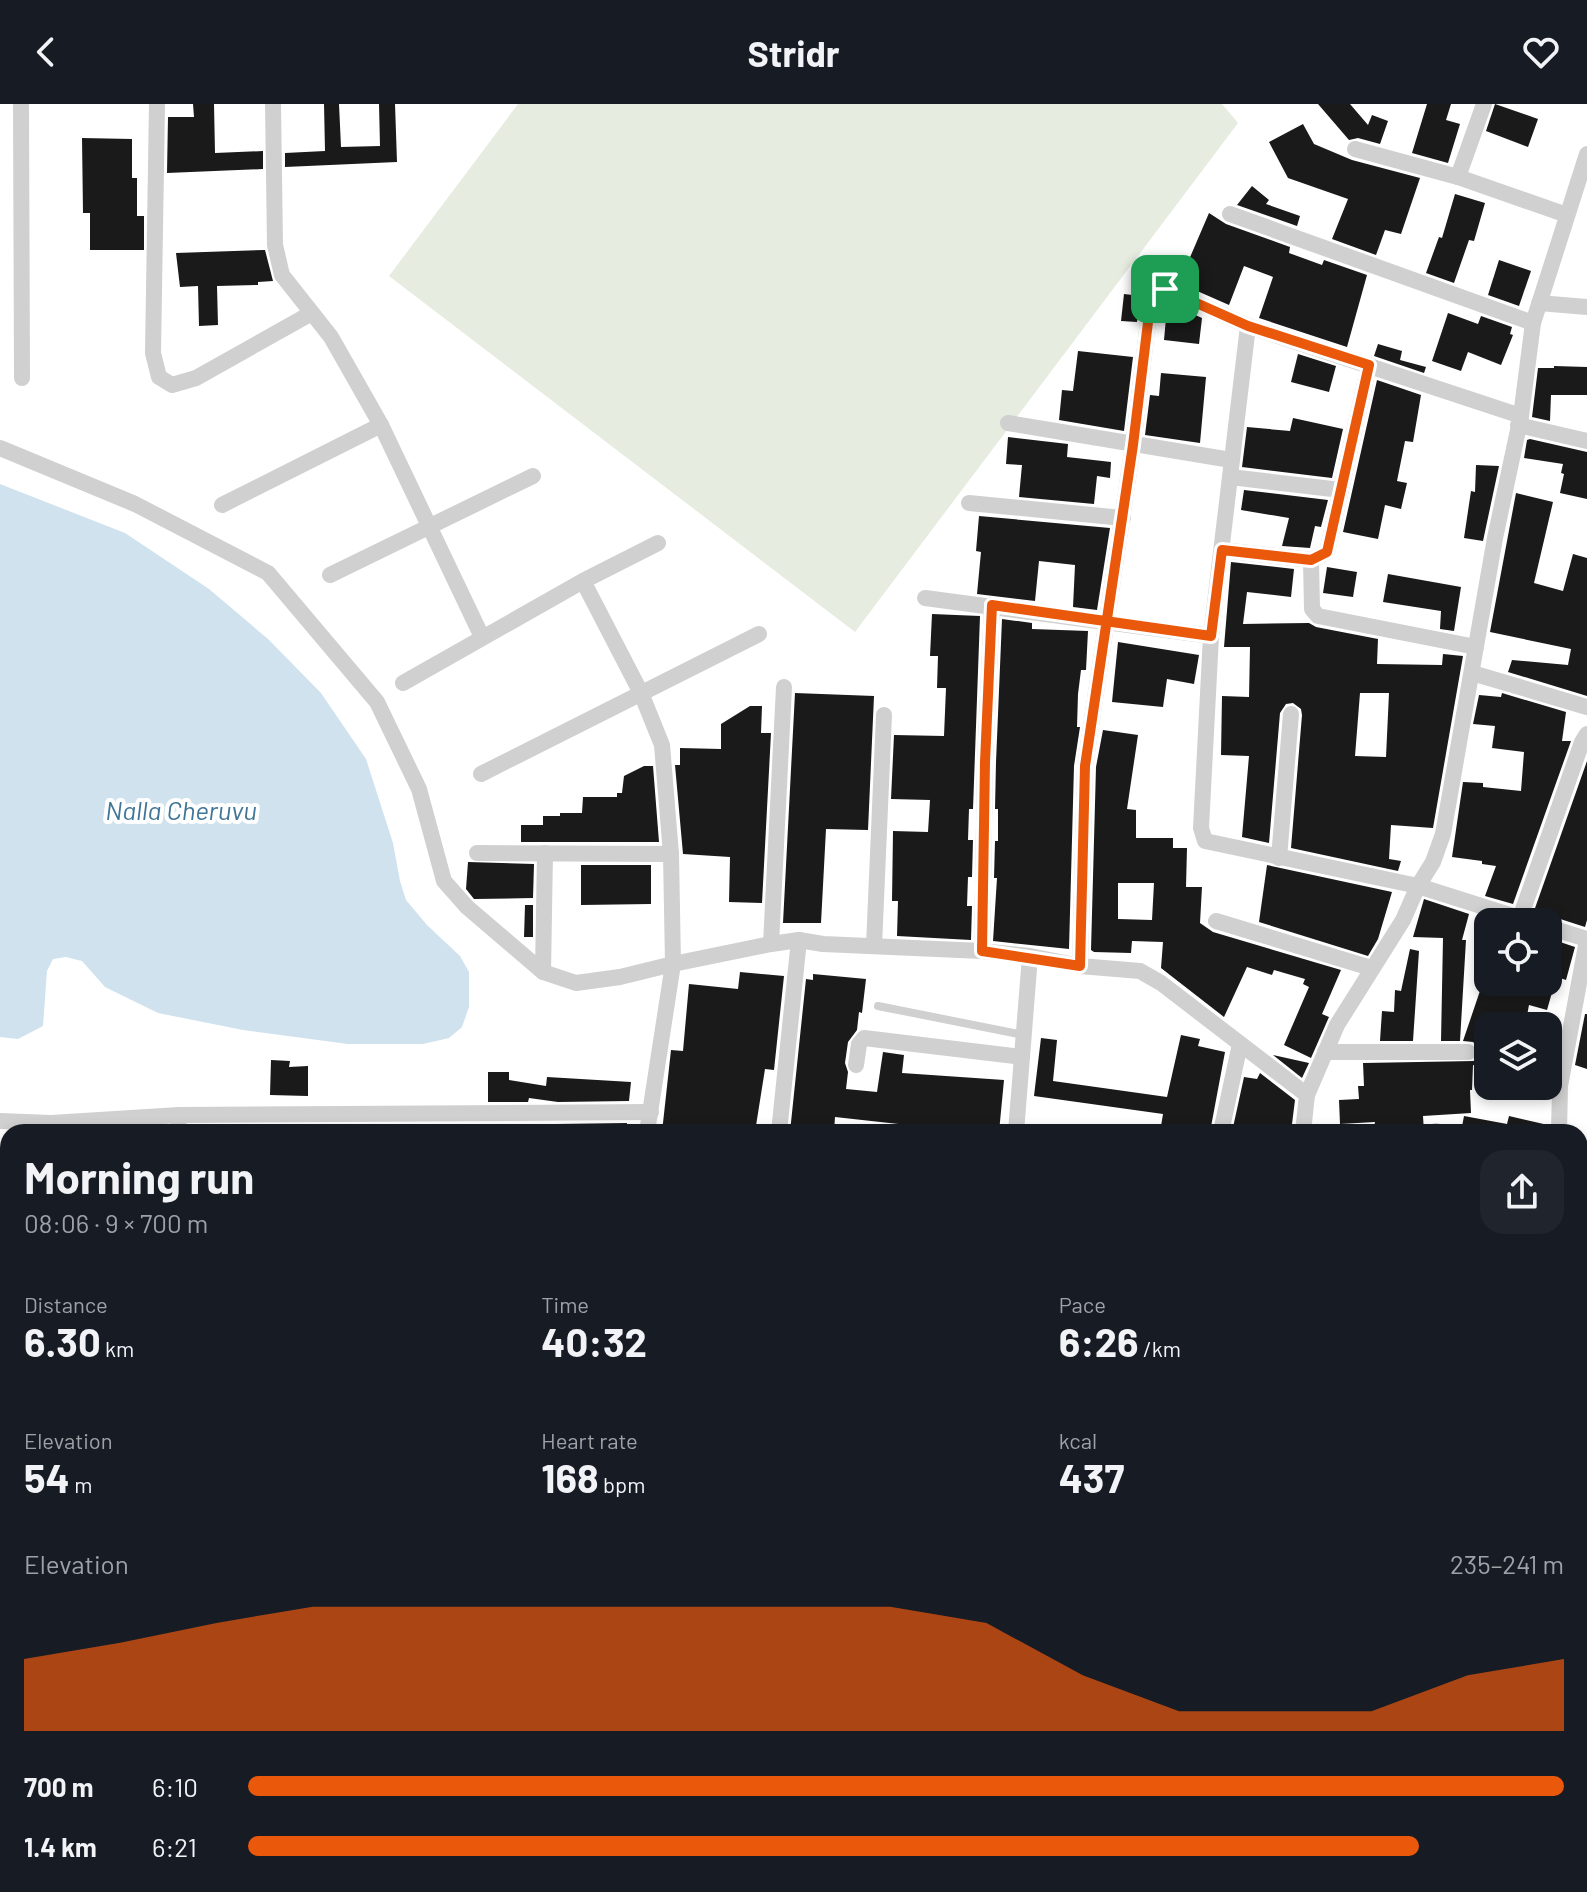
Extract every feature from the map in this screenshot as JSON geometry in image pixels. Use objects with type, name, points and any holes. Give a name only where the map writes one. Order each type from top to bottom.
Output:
[{"type":"street","points":[[21,104],[22,378]]},
{"type":"street","points":[[157,104],[153,353],[159,377],[172,385],[196,378],[310,314]]},
{"type":"street","points":[[273,104],[275,245],[282,275],[331,337],[381,425],[482,637]]},
{"type":"street","points":[[1458,177],[1484,104]]},
{"type":"street","points":[[1355,149],[1458,177],[1567,215]]},
{"type":"street","points":[[1304,1124],[1307,1095],[1337,1025],[1403,920],[1433,862],[1443,834],[1519,420],[1533,323],[1587,154]]},
{"type":"street","points":[[1230,214],[1533,323]]},
{"type":"street","points":[[1080,966],[1085,766],[1153,295],[1165,289],[1248,326],[1587,441]]},
{"type":"street","points":[[1539,303],[1587,307]]},
{"type":"street","points":[[1248,326],[1211,636],[1201,828],[1205,841],[1418,886],[1488,908]]},
{"type":"street","points":[[1222,550],[1311,560],[1327,552],[1369,365]]},
{"type":"street","points":[[1008,423],[1133,445],[1341,490]]},
{"type":"street","points":[[222,505],[381,425]]},
{"type":"street","points":[[0,448],[135,504],[268,573],[377,702],[419,789],[444,881],[467,907],[543,972],[576,983],[620,977],[799,940],[982,951],[1080,966],[1140,971],[1161,983],[1307,1095]]},
{"type":"street","points":[[330,575],[533,476]]},
{"type":"street","points":[[969,503],[1123,518]]},
{"type":"street","points":[[403,683],[583,581],[658,543]]},
{"type":"street","points":[[1311,560],[1312,609],[1318,616],[1476,647]]},
{"type":"street","points":[[583,581],[641,693],[662,745],[671,854],[673,964],[649,1124]]},
{"type":"street","points":[[925,598],[1211,636]]},
{"type":"street","points":[[982,951],[985,762],[992,605]]},
{"type":"street","points":[[481,774],[759,634]]},
{"type":"street","points":[[1472,673],[1587,707]]},
{"type":"street","points":[[771,944],[784,687]]},
{"type":"street","points":[[1279,858],[1291,714]]},
{"type":"street","points":[[874,946],[884,715]]},
{"type":"street","points":[[1530,908],[1587,734]]},
{"type":"street","points":[[477,853],[671,854]]},
{"type":"street","points":[[543,972],[545,853]]},
{"type":"street","points":[[1216,921],[1371,968]]},
{"type":"street","points":[[1559,1124],[1560,1086],[1587,940],[1562,932]]},
{"type":"street","points":[[780,1124],[799,940]]},
{"type":"street","points":[[1017,1124],[1030,956]]},
{"type":"street","points":[[856,1065],[859,1044],[864,1038],[1022,1057]]},
{"type":"street","points":[[1223,1124],[1240,1044]]},
{"type":"street","points":[[1325,1052],[1468,1052]]},
{"type":"street","points":[[178,1124],[651,1112]]},
{"type":"street","points":[[0,1121],[22,1124]]},
{"type":"lane","points":[[878,1006],[1024,1035]]},
{"type":"shaded area","points":[[518,104],[1222,104],[1238,123],[855,632],[389,276]]},
{"type":"water","name":"Nalla Cheruvu","points":[[0,484],[125,533],[209,589],[268,639],[321,693],[366,759],[393,843],[406,900],[460,956],[469,972],[469,1007],[462,1027],[449,1038],[423,1044],[348,1044],[243,1030],[158,1013],[105,987],[82,961],[66,957],[53,959],[47,971],[43,1026],[18,1039],[0,1037]]},
{"type":"building","points":[[193,104],[214,104],[215,153],[263,151],[263,169],[167,173],[168,117],[194,117]]},
{"type":"building","points":[[324,104],[339,104],[341,147],[380,146],[379,104],[395,104],[397,162],[285,167],[285,153],[325,151]]},
{"type":"building","points":[[1318,104],[1350,104],[1368,125],[1372,115],[1388,121],[1380,144],[1358,138],[1349,140]]},
{"type":"building","points":[[1427,104],[1451,104],[1446,120],[1460,124],[1448,163],[1412,153]]},
{"type":"building","points":[[1495,104],[1538,119],[1528,147],[1486,131]]},
{"type":"building","points":[[1303,124],[1314,144],[1352,160],[1420,178],[1401,234],[1385,230],[1376,255],[1332,239],[1348,199],[1288,178],[1269,142]]},
{"type":"building","points":[[82,138],[132,139],[132,178],[137,178],[137,216],[144,216],[144,250],[90,250],[90,213],[83,213]]},
{"type":"building","points":[[1252,186],[1269,200],[1266,204],[1300,216],[1297,226],[1237,205]]},
{"type":"building","points":[[1455,194],[1485,203],[1474,241],[1469,240],[1454,283],[1426,273],[1439,237],[1442,238]]},
{"type":"building","points":[[1209,213],[1226,224],[1290,247],[1289,253],[1322,265],[1324,260],[1367,275],[1347,347],[1259,318],[1273,277],[1244,266],[1229,305],[1179,283]]},
{"type":"building","points":[[265,250],[273,281],[258,282],[258,285],[217,286],[218,325],[199,326],[198,286],[180,287],[176,253]]},
{"type":"building","points":[[1499,260],[1531,271],[1519,306],[1488,295]]},
{"type":"building","points":[[1124,294],[1141,296],[1137,322],[1121,321]]},
{"type":"building","points":[[1171,304],[1202,318],[1199,344],[1164,340],[1167,307]]},
{"type":"building","points":[[1448,313],[1478,324],[1481,316],[1512,327],[1510,334],[1513,335],[1501,365],[1468,352],[1461,371],[1432,361]]},
{"type":"building","points":[[1378,344],[1402,351],[1400,360],[1426,367],[1424,373],[1374,356]]},
{"type":"building","points":[[1078,351],[1133,357],[1124,431],[1059,420],[1062,390],[1073,391]]},
{"type":"building","points":[[1298,354],[1336,366],[1329,392],[1291,382]]},
{"type":"building","points":[[1587,367],[1587,395],[1551,395],[1550,421],[1532,417],[1538,368]]},
{"type":"building","points":[[1161,373],[1206,377],[1200,443],[1145,435],[1150,395],[1159,396]]},
{"type":"building","points":[[1377,380],[1421,395],[1413,442],[1405,441],[1397,481],[1407,483],[1401,509],[1385,505],[1378,539],[1343,532]]},
{"type":"building","points":[[1293,418],[1343,429],[1332,478],[1242,467],[1247,427],[1290,431]]},
{"type":"building","points":[[1008,437],[1068,444],[1067,457],[1111,462],[1110,478],[1097,476],[1094,504],[1019,497],[1022,465],[1006,464]]},
{"type":"building","points":[[1527,440],[1587,452],[1587,499],[1560,493],[1563,464],[1524,458]]},
{"type":"building","points":[[1476,465],[1499,466],[1483,541],[1464,538],[1471,491],[1475,492]]},
{"type":"building","points":[[1244,490],[1328,500],[1321,527],[1315,526],[1310,548],[1282,546],[1289,518],[1241,510]]},
{"type":"building","points":[[1516,493],[1553,502],[1534,583],[1563,591],[1573,554],[1587,558],[1587,696],[1508,672],[1512,660],[1568,665],[1571,649],[1490,632]]},
{"type":"building","points":[[979,516],[1110,528],[1097,610],[1073,607],[1075,565],[1039,561],[1035,601],[977,594],[981,552],[976,551]]},
{"type":"building","points":[[1231,562],[1294,569],[1291,597],[1247,592],[1243,624],[1309,623],[1378,639],[1377,664],[1442,665],[1443,654],[1463,656],[1433,828],[1391,825],[1389,859],[1401,861],[1398,871],[1291,848],[1302,715],[1301,709],[1293,703],[1286,704],[1280,713],[1269,843],[1242,837],[1249,756],[1221,755],[1222,696],[1249,697],[1250,647],[1224,647]],"holes":[[[1360,693],[1389,693],[1386,757],[1355,756]]]},
{"type":"building","points":[[1327,567],[1357,572],[1353,597],[1323,593]]},
{"type":"building","points":[[1388,574],[1461,587],[1454,631],[1440,629],[1441,611],[1383,602]]},
{"type":"building","points":[[932,614],[980,616],[973,809],[969,809],[968,840],[973,840],[967,906],[972,906],[971,940],[897,936],[898,901],[892,901],[893,831],[928,832],[930,800],[891,799],[894,735],[944,736],[946,688],[937,688],[938,656],[930,656]]},
{"type":"building","points":[[1002,619],[1032,623],[1032,629],[1088,631],[1086,670],[1081,670],[1078,694],[1077,727],[1080,727],[1074,766],[1069,949],[993,941]]},
{"type":"building","points":[[1118,642],[1199,655],[1194,684],[1167,679],[1163,707],[1112,702]]},
{"type":"building","points":[[795,693],[874,696],[868,830],[826,829],[821,923],[783,923]]},
{"type":"building","points":[[1502,693],[1566,712],[1562,741],[1571,741],[1513,904],[1485,896],[1496,866],[1452,857],[1463,782],[1521,791],[1524,752],[1492,748],[1495,726],[1473,724],[1479,695],[1501,697]]},
{"type":"building","points":[[750,706],[762,706],[761,733],[771,733],[762,903],[729,902],[730,857],[683,854],[675,765],[680,765],[680,748],[721,749],[721,724]]},
{"type":"building","points":[[1103,730],[1138,735],[1127,809],[1136,810],[1136,838],[1173,838],[1173,848],[1187,848],[1186,887],[1202,887],[1200,923],[1213,932],[1341,970],[1322,1014],[1329,1017],[1311,1058],[1284,1045],[1309,987],[1303,984],[1305,979],[1274,970],[1272,975],[1247,967],[1224,1017],[1161,968],[1163,942],[1132,941],[1131,953],[1091,950],[1096,767]],"holes":[[[1118,883],[1154,883],[1152,920],[1118,919]]]},
{"type":"building","points":[[1587,761],[1585,927],[1562,920],[1562,908],[1535,908]]},
{"type":"building","points":[[644,766],[653,766],[659,842],[521,842],[521,825],[543,825],[543,816],[582,813],[583,797],[617,797],[617,793],[622,793],[624,776]]},
{"type":"building","points":[[468,862],[534,864],[533,898],[474,899],[466,889]]},
{"type":"building","points":[[581,865],[651,865],[651,904],[581,905]]},
{"type":"building","points":[[1267,865],[1392,892],[1378,939],[1368,956],[1259,922]]},
{"type":"building","points":[[1424,899],[1469,914],[1462,940],[1466,940],[1460,1041],[1441,1041],[1443,938],[1413,937]]},
{"type":"building","points":[[525,905],[533,905],[533,937],[524,937]]},
{"type":"building","points":[[1562,943],[1575,947],[1566,980],[1562,979]]},
{"type":"building","points":[[1410,949],[1419,951],[1413,1041],[1380,1041],[1382,1011],[1394,1012],[1395,990],[1401,991]]},
{"type":"building","points":[[740,972],[784,976],[774,1070],[765,1069],[756,1124],[663,1124],[671,1050],[683,1051],[689,984],[738,989]]},
{"type":"building","points":[[813,974],[866,979],[862,1013],[859,1012],[857,1030],[848,1042],[846,1089],[877,1092],[883,1052],[904,1055],[902,1073],[1004,1080],[1000,1124],[898,1124],[835,1117],[835,1124],[791,1124],[806,979],[813,980]]},
{"type":"building","points":[[1478,996],[1551,996],[1547,1010],[1529,1005],[1528,1012],[1474,1012],[1473,1042],[1463,1041]]},
{"type":"building","points":[[1587,1014],[1587,1069],[1575,1065]]},
{"type":"building","points":[[1181,1035],[1200,1039],[1198,1046],[1225,1052],[1212,1124],[1161,1124],[1163,1114],[1034,1096],[1041,1038],[1057,1040],[1053,1081],[1167,1097]]},
{"type":"building","points":[[1273,1055],[1309,1063],[1302,1078]]},
{"type":"building","points":[[271,1060],[290,1061],[289,1067],[308,1066],[308,1096],[270,1095]]},
{"type":"building","points":[[1474,1061],[1471,1113],[1423,1116],[1424,1124],[1340,1124],[1339,1100],[1359,1099],[1358,1086],[1364,1086],[1363,1063]]},
{"type":"building","points":[[488,1072],[509,1072],[509,1080],[546,1086],[547,1077],[631,1082],[629,1101],[558,1102],[529,1098],[528,1102],[488,1102]]},
{"type":"building","points":[[1260,1073],[1295,1100],[1292,1124],[1234,1124],[1244,1077],[1257,1079]]},
{"type":"building","points":[[1464,1116],[1507,1124],[1462,1124]]},
{"type":"building","points":[[1509,1116],[1544,1124],[1507,1124]]},
{"type":"route","points":[[1165,289],[1153,295],[1150,306],[1108,622],[1085,766],[1080,966],[982,951],[985,762],[992,605],[1108,622],[1211,636],[1222,550],[1311,560],[1327,552],[1369,365],[1248,326],[1165,289]]}]
